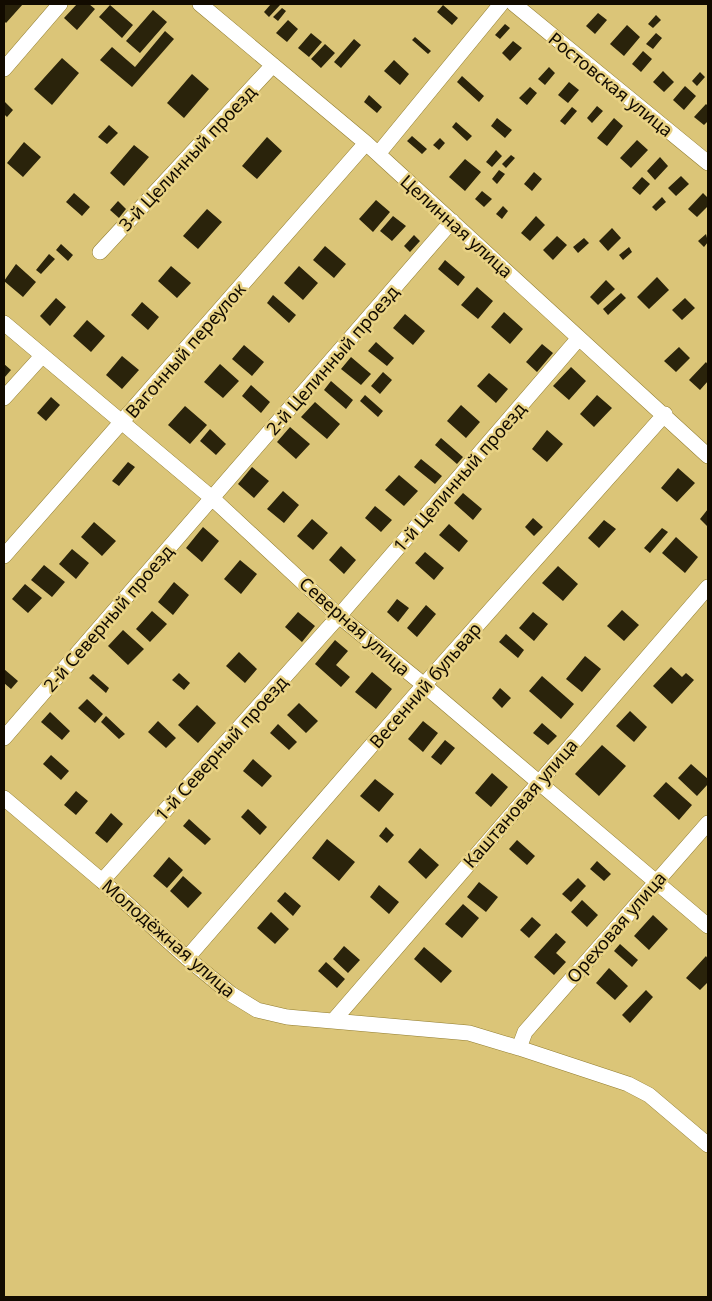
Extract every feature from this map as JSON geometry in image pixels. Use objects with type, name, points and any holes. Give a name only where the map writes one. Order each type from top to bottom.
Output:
[{"type":"street","points":[[4,69],[60,4]]},
{"type":"street","name":"Целинная улица","points":[[200,4],[366,143],[665,414],[708,456]]},
{"type":"street","points":[[378,154],[501,4]]},
{"type":"street","name":"Ростовская улица","points":[[514,4],[708,163]]},
{"type":"street","name":"3-й Целинный проезд","points":[[100,252],[273,65]]},
{"type":"street","name":"Вагонный переулок","points":[[4,556],[366,143]]},
{"type":"street","name":"2-й Целинный проезд","points":[[212,498],[452,221]]},
{"type":"street","name":"Северная улица","points":[[4,322],[212,498],[339,616],[424,685],[537,783],[708,926]]},
{"type":"street","name":"1-й Целинный проезд","points":[[339,616],[579,338]]},
{"type":"street","points":[[4,398],[42,356]]},
{"type":"street","name":"Весенний бульвар","points":[[187,958],[424,685],[665,414]]},
{"type":"street","name":"2-й Северный проезд","points":[[4,738],[212,498]]},
{"type":"street","name":"Каштановая улица","points":[[334,1020],[708,587]]},
{"type":"street","name":"1-й Северный проезд","points":[[102,881],[339,616]]},
{"type":"street","name":"Молодёжная улица","points":[[4,798],[102,881],[187,958],[231,994],[257,1010],[287,1017],[469,1033],[628,1084],[649,1095],[708,1145]]},
{"type":"street","name":"Ореховая улица","points":[[519,1048],[525,1032],[708,823]]},
{"type":"building","points":[[4,4],[23,4],[6,23],[4,21]]},
{"type":"building","points":[[77,4],[89,4],[95,9],[77,30],[64,18]]},
{"type":"building","points":[[271,4],[280,5],[269,17],[264,12]]},
{"type":"building","points":[[110,5],[133,25],[122,38],[99,17]]},
{"type":"building","points":[[443,5],[458,18],[452,25],[437,12]]},
{"type":"building","points":[[282,8],[286,11],[278,21],[273,17]]},
{"type":"building","points":[[153,10],[167,22],[140,53],[126,41]]},
{"type":"building","points":[[598,13],[607,20],[595,34],[586,26]]},
{"type":"building","points":[[656,15],[661,20],[653,28],[648,24]]},
{"type":"building","points":[[288,20],[298,29],[287,42],[276,33]]},
{"type":"building","points":[[505,24],[510,28],[500,39],[495,35]]},
{"type":"building","points":[[627,25],[640,37],[624,56],[610,44]]},
{"type":"building","points":[[165,31],[174,39],[132,87],[100,60],[112,47],[135,67]]},
{"type":"building","points":[[311,33],[322,42],[309,57],[298,48]]},
{"type":"building","points":[[656,33],[662,38],[653,49],[646,44]]},
{"type":"building","points":[[415,37],[431,51],[428,54],[412,40]]},
{"type":"building","points":[[354,39],[361,45],[341,68],[334,62]]},
{"type":"building","points":[[513,41],[522,48],[510,61],[502,53]]},
{"type":"building","points":[[325,44],[335,53],[321,68],[311,59]]},
{"type":"building","points":[[643,51],[652,59],[641,72],[632,64]]},
{"type":"building","points":[[62,58],[79,73],[52,105],[34,89]]},
{"type":"building","points":[[394,60],[409,74],[400,85],[384,71]]},
{"type":"building","points":[[549,67],[555,73],[545,85],[538,79]]},
{"type":"building","points":[[663,71],[674,82],[664,92],[653,82]]},
{"type":"building","points":[[700,72],[705,77],[697,86],[692,81]]},
{"type":"building","points":[[192,74],[209,89],[184,118],[167,103]]},
{"type":"building","points":[[462,76],[484,96],[479,102],[457,82]]},
{"type":"building","points":[[569,82],[579,90],[568,103],[558,95]]},
{"type":"building","points":[[685,86],[696,96],[684,110],[673,100]]},
{"type":"building","points":[[530,87],[537,93],[527,105],[519,98]]},
{"type":"building","points":[[369,95],[382,107],[377,113],[364,102]]},
{"type":"building","points":[[4,101],[13,110],[7,117],[4,114]]},
{"type":"building","points":[[706,104],[708,106],[708,121],[704,125],[694,117]]},
{"type":"building","points":[[597,106],[603,111],[592,123],[587,118]]},
{"type":"building","points":[[572,107],[577,111],[565,125],[560,121]]},
{"type":"building","points":[[497,118],[512,130],[505,138],[491,126]]},
{"type":"building","points":[[614,118],[623,126],[607,146],[597,138]]},
{"type":"building","points":[[456,122],[472,136],[467,141],[452,127]]},
{"type":"building","points":[[109,125],[118,133],[107,144],[98,137]]},
{"type":"building","points":[[412,136],[427,149],[422,154],[407,141]]},
{"type":"building","points":[[267,137],[282,151],[257,179],[242,166]]},
{"type":"building","points":[[440,138],[445,143],[439,150],[433,145]]},
{"type":"building","points":[[637,140],[648,150],[631,168],[620,158]]},
{"type":"building","points":[[24,142],[41,157],[23,177],[7,163]]},
{"type":"building","points":[[134,145],[149,157],[124,186],[110,173]]},
{"type":"building","points":[[496,150],[502,156],[492,167],[486,162]]},
{"type":"building","points":[[511,155],[515,158],[506,168],[502,164]]},
{"type":"building","points":[[660,157],[668,166],[655,180],[647,171]]},
{"type":"building","points":[[465,159],[481,172],[465,191],[449,177]]},
{"type":"building","points":[[499,170],[505,174],[497,184],[492,179]]},
{"type":"building","points":[[534,172],[542,179],[532,191],[524,184]]},
{"type":"building","points":[[681,176],[689,184],[676,196],[668,188]]},
{"type":"building","points":[[642,177],[650,184],[640,195],[632,188]]},
{"type":"building","points":[[482,191],[492,199],[484,207],[475,199]]},
{"type":"building","points":[[74,193],[90,207],[82,216],[66,202]]},
{"type":"building","points":[[703,193],[708,198],[708,206],[697,217],[688,209]]},
{"type":"building","points":[[662,197],[666,202],[656,211],[652,207]]},
{"type":"building","points":[[376,200],[390,212],[373,232],[359,219]]},
{"type":"building","points":[[118,201],[126,209],[119,218],[110,210]]},
{"type":"building","points":[[503,206],[508,211],[502,219],[496,214]]},
{"type":"building","points":[[207,209],[222,222],[198,249],[183,236]]},
{"type":"building","points":[[393,216],[406,226],[392,241],[380,231]]},
{"type":"building","points":[[536,216],[545,225],[530,241],[521,233]]},
{"type":"building","points":[[612,228],[621,238],[608,251],[599,241]]},
{"type":"building","points":[[706,234],[708,242],[704,247],[698,241]]},
{"type":"building","points":[[414,235],[420,241],[410,252],[404,246]]},
{"type":"building","points":[[557,236],[567,245],[553,260],[543,250]]},
{"type":"building","points":[[584,238],[589,243],[578,253],[573,247]]},
{"type":"building","points":[[61,244],[73,255],[68,261],[56,250]]},
{"type":"building","points":[[325,246],[346,264],[334,278],[313,260]]},
{"type":"building","points":[[629,247],[632,252],[623,260],[619,255]]},
{"type":"building","points":[[49,254],[55,259],[41,274],[36,270]]},
{"type":"building","points":[[445,260],[465,277],[458,286],[438,269]]},
{"type":"building","points":[[16,264],[36,282],[23,297],[4,281]]},
{"type":"building","points":[[171,266],[191,283],[177,298],[158,281]]},
{"type":"building","points":[[299,266],[318,283],[303,300],[284,283]]},
{"type":"building","points":[[657,277],[669,290],[649,309],[637,297]]},
{"type":"building","points":[[606,280],[615,289],[598,305],[590,297]]},
{"type":"building","points":[[477,287],[493,301],[478,319],[461,305]]},
{"type":"building","points":[[621,293],[626,298],[608,315],[603,309]]},
{"type":"building","points":[[273,295],[296,315],[289,323],[267,303]]},
{"type":"building","points":[[56,298],[66,307],[50,326],[40,316]]},
{"type":"building","points":[[685,298],[695,308],[682,320],[672,310]]},
{"type":"building","points":[[142,302],[159,317],[148,330],[131,315]]},
{"type":"building","points":[[504,312],[523,329],[510,344],[491,327]]},
{"type":"building","points":[[405,314],[425,331],[413,345],[393,328]]},
{"type":"building","points":[[87,320],[105,336],[91,352],[73,336]]},
{"type":"building","points":[[376,342],[394,358],[387,366],[368,351]]},
{"type":"building","points":[[542,344],[553,353],[537,372],[526,362]]},
{"type":"building","points":[[244,345],[264,362],[252,376],[232,359]]},
{"type":"building","points":[[679,347],[690,358],[676,372],[664,361]]},
{"type":"building","points":[[122,356],[139,370],[122,389],[106,375]]},
{"type":"building","points":[[351,357],[371,374],[361,385],[341,369]]},
{"type":"building","points":[[706,362],[708,365],[708,381],[700,390],[689,380]]},
{"type":"building","points":[[4,364],[11,370],[4,378]]},
{"type":"building","points":[[220,364],[239,381],[223,398],[204,382]]},
{"type":"building","points":[[571,367],[586,381],[569,400],[553,386]]},
{"type":"building","points":[[383,372],[392,380],[380,394],[371,386]]},
{"type":"building","points":[[489,373],[508,389],[496,403],[477,386]]},
{"type":"building","points":[[331,381],[353,400],[346,409],[324,390]]},
{"type":"building","points":[[251,385],[270,402],[261,413],[242,396]]},
{"type":"building","points":[[365,395],[383,411],[378,417],[360,401]]},
{"type":"building","points":[[597,395],[612,408],[594,427],[580,414]]},
{"type":"building","points":[[51,397],[60,405],[46,421],[37,413]]},
{"type":"building","points":[[315,402],[340,424],[327,439],[301,417]]},
{"type":"building","points":[[461,405],[480,422],[466,438],[447,421]]},
{"type":"building","points":[[185,406],[207,425],[190,444],[168,425]]},
{"type":"building","points":[[290,427],[310,444],[296,459],[277,442]]},
{"type":"building","points":[[210,429],[226,444],[216,455],[200,441]]},
{"type":"building","points":[[547,430],[563,444],[547,462],[532,449]]},
{"type":"building","points":[[441,438],[463,457],[457,464],[435,445]]},
{"type":"building","points":[[421,459],[442,476],[435,484],[414,467]]},
{"type":"building","points":[[128,462],[135,467],[119,486],[112,481]]},
{"type":"building","points":[[252,467],[269,481],[254,498],[238,484]]},
{"type":"building","points":[[678,468],[695,483],[677,502],[661,488]]},
{"type":"building","points":[[399,475],[418,491],[404,506],[385,490]]},
{"type":"building","points":[[283,491],[299,505],[284,523],[267,509]]},
{"type":"building","points":[[463,493],[482,509],[473,520],[454,503]]},
{"type":"building","points":[[375,506],[392,520],[381,532],[365,518]]},
{"type":"building","points":[[708,509],[708,527],[700,519]]},
{"type":"building","points":[[533,518],[543,527],[534,536],[525,527]]},
{"type":"building","points":[[312,519],[328,533],[313,550],[297,536]]},
{"type":"building","points":[[604,520],[616,529],[599,548],[588,538]]},
{"type":"building","points":[[94,522],[116,541],[102,556],[81,537]]},
{"type":"building","points":[[449,524],[468,541],[459,552],[439,535]]},
{"type":"building","points":[[203,527],[219,541],[202,562],[186,548]]},
{"type":"building","points":[[662,528],[668,532],[650,553],[644,548]]},
{"type":"building","points":[[676,537],[698,557],[685,573],[662,553]]},
{"type":"building","points":[[341,546],[356,560],[344,574],[329,560]]},
{"type":"building","points":[[72,549],[89,563],[76,579],[59,564]]},
{"type":"building","points":[[425,552],[444,568],[434,580],[415,563]]},
{"type":"building","points":[[240,560],[257,574],[241,594],[224,579]]},
{"type":"building","points":[[44,565],[65,582],[52,597],[31,580]]},
{"type":"building","points":[[558,566],[578,584],[563,601],[542,583]]},
{"type":"building","points":[[174,582],[189,595],[173,615],[158,602]]},
{"type":"building","points":[[25,584],[42,598],[28,613],[12,599]]},
{"type":"building","points":[[397,599],[409,608],[398,622],[387,612]]},
{"type":"building","points":[[426,605],[436,614],[417,637],[407,628]]},
{"type":"building","points":[[622,610],[639,625],[624,641],[607,626]]},
{"type":"building","points":[[152,611],[167,624],[150,642],[136,629]]},
{"type":"building","points":[[298,612],[315,626],[302,642],[285,627]]},
{"type":"building","points":[[533,612],[548,624],[534,641],[519,628]]},
{"type":"building","points":[[123,630],[144,649],[128,665],[108,646]]},
{"type":"building","points":[[506,634],[524,650],[518,658],[499,642]]},
{"type":"building","points":[[335,640],[348,651],[336,665],[350,677],[341,687],[315,664]]},
{"type":"building","points":[[239,652],[257,669],[245,683],[226,666]]},
{"type":"building","points":[[585,656],[601,669],[582,692],[566,679]]},
{"type":"building","points":[[671,667],[682,677],[686,673],[694,680],[672,704],[653,686]]},
{"type":"building","points":[[4,669],[18,681],[11,689],[4,683]]},
{"type":"building","points":[[372,672],[392,689],[376,709],[355,692]]},
{"type":"building","points":[[179,673],[190,683],[184,690],[172,680]]},
{"type":"building","points":[[93,674],[109,688],[106,693],[89,678]]},
{"type":"building","points":[[542,676],[574,704],[561,719],[529,691]]},
{"type":"building","points":[[500,688],[511,698],[502,708],[492,698]]},
{"type":"building","points":[[87,699],[103,714],[95,723],[78,708]]},
{"type":"building","points":[[299,703],[318,721],[306,733],[287,715]]},
{"type":"building","points":[[197,705],[216,723],[198,743],[178,725]]},
{"type":"building","points":[[630,711],[647,727],[634,742],[616,726]]},
{"type":"building","points":[[50,712],[70,731],[62,740],[41,722]]},
{"type":"building","points":[[106,716],[125,734],[119,739],[101,722]]},
{"type":"building","points":[[158,721],[176,738],[166,748],[148,732]]},
{"type":"building","points":[[423,721],[438,733],[423,752],[408,739]]},
{"type":"building","points":[[542,723],[557,736],[548,745],[533,733]]},
{"type":"building","points":[[278,724],[297,742],[289,750],[270,733]]},
{"type":"building","points":[[445,740],[455,748],[441,765],[431,757]]},
{"type":"building","points":[[602,745],[626,766],[599,796],[575,774]]},
{"type":"building","points":[[51,755],[69,771],[61,780],[43,764]]},
{"type":"building","points":[[253,759],[272,776],[262,787],[243,771]]},
{"type":"building","points":[[691,764],[708,779],[708,784],[697,796],[678,778]]},
{"type":"building","points":[[492,773],[508,787],[491,807],[475,793]]},
{"type":"building","points":[[375,779],[394,794],[379,812],[360,796]]},
{"type":"building","points":[[666,782],[692,805],[679,820],[653,796]]},
{"type":"building","points":[[76,791],[88,801],[76,815],[64,805]]},
{"type":"building","points":[[248,809],[267,827],[260,835],[241,817]]},
{"type":"building","points":[[111,813],[123,824],[107,843],[95,833]]},
{"type":"building","points":[[189,819],[211,839],[205,845],[183,826]]},
{"type":"building","points":[[386,827],[394,835],[387,843],[379,836]]},
{"type":"building","points":[[327,839],[355,862],[339,881],[312,858]]},
{"type":"building","points":[[517,840],[535,856],[527,865],[509,849]]},
{"type":"building","points":[[420,848],[439,865],[426,879],[408,862]]},
{"type":"building","points":[[169,857],[183,870],[167,888],[153,876]]},
{"type":"building","points":[[597,861],[611,874],[604,881],[590,869]]},
{"type":"building","points":[[183,876],[202,893],[188,908],[170,891]]},
{"type":"building","points":[[578,878],[586,886],[571,902],[562,894]]},
{"type":"building","points":[[479,882],[498,897],[486,912],[467,897]]},
{"type":"building","points":[[379,885],[399,902],[389,914],[370,897]]},
{"type":"building","points":[[285,892],[301,906],[293,916],[277,901]]},
{"type":"building","points":[[582,900],[598,915],[587,927],[571,912]]},
{"type":"building","points":[[463,904],[479,918],[462,938],[445,924]]},
{"type":"building","points":[[271,912],[289,929],[275,944],[257,928]]},
{"type":"building","points":[[653,915],[668,929],[649,950],[634,936]]},
{"type":"building","points":[[532,917],[541,925],[529,938],[520,930]]},
{"type":"building","points":[[556,933],[566,942],[556,953],[566,962],[554,975],[534,957]]},
{"type":"building","points":[[620,944],[638,960],[632,967],[614,951]]},
{"type":"building","points":[[344,946],[360,960],[348,973],[333,959]]},
{"type":"building","points":[[424,947],[452,971],[441,983],[414,959]]},
{"type":"building","points":[[706,956],[708,959],[708,982],[700,990],[686,978]]},
{"type":"building","points":[[326,962],[345,979],[337,988],[318,971]]},
{"type":"building","points":[[609,968],[628,986],[615,1000],[596,983]]},
{"type":"building","points":[[646,990],[653,997],[630,1023],[622,1015]]}]
